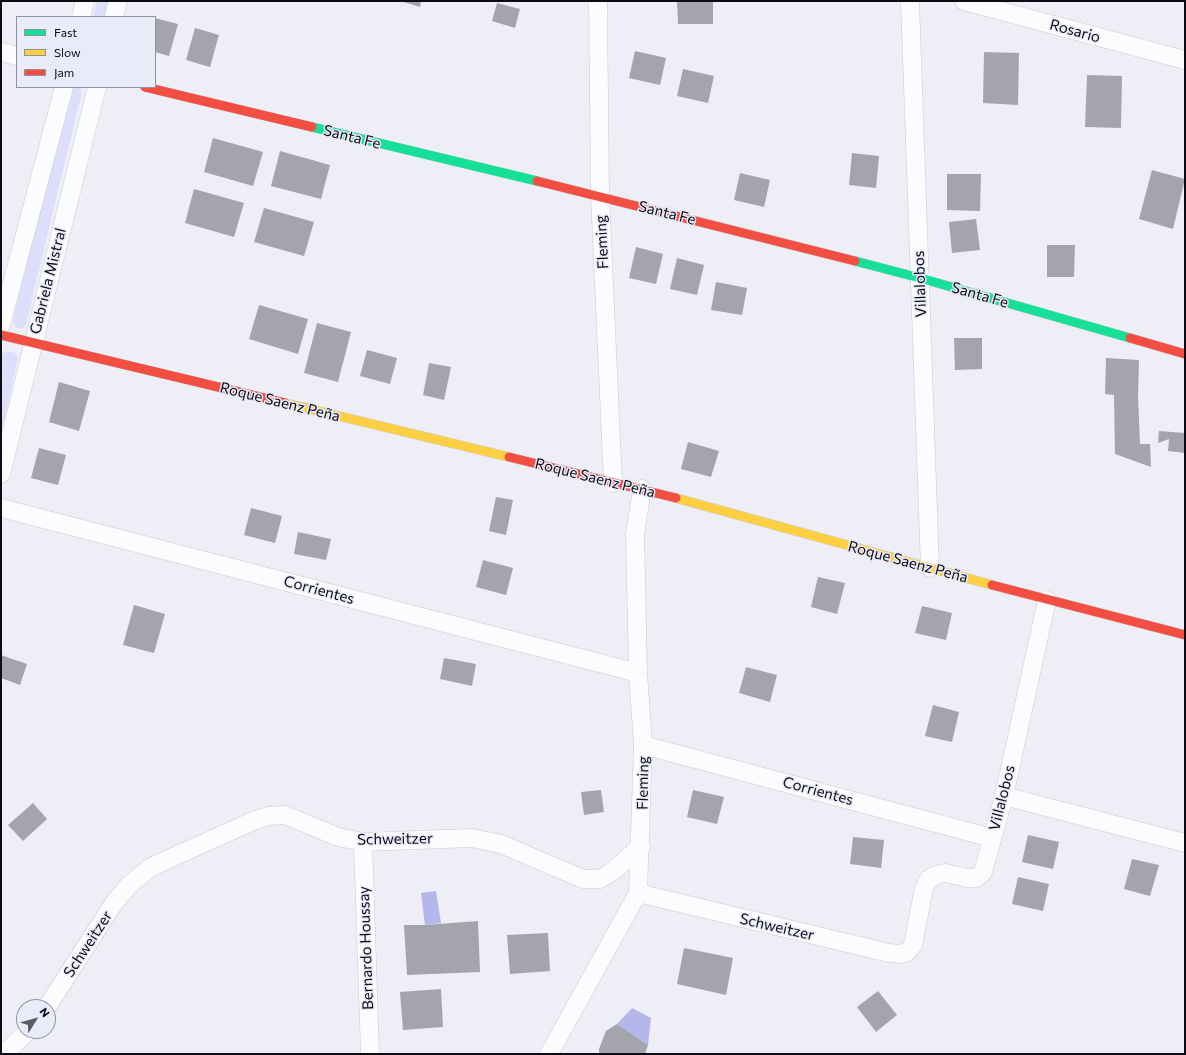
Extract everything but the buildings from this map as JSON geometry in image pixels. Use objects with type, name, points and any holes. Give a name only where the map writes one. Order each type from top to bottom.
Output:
[{"type":"street","points":[[81,16],[85,1]]},
{"type":"street","points":[[114,16],[118,1]]},
{"type":"street","name":"Fleming","points":[[598,1],[600,196],[613,483]]},
{"type":"street","name":"Villalobos","points":[[910,1],[930,568]]},
{"type":"street","name":"Rosario","points":[[964,1],[1185,60]]},
{"type":"street","points":[[1,52],[16,56]]},
{"type":"street","points":[[1,325],[64,88]]},
{"type":"street","name":"Gabriela Mistral","points":[[1,474],[97,88]]},
{"type":"street","name":"Santa Fe","points":[[149,88],[600,196],[920,278],[1185,354]]},
{"type":"street","name":"Roque Saenz Peña","points":[[1,335],[642,489],[1047,600],[1185,635]]},
{"type":"street","name":"Fleming","points":[[549,1054],[638,893],[641,846],[643,745],[638,673],[635,534],[642,489]]},
{"type":"street","name":"Corrientes","points":[[1,508],[638,673]]},
{"type":"street","name":"Villalobos","points":[[913,945],[924,888],[928,880],[936,875],[945,873],[968,878],[976,878],[983,872],[1004,796],[1047,600]]},
{"type":"street","name":"Corrientes","points":[[643,745],[992,838]]},
{"type":"street","points":[[1004,796],[1185,844]]},
{"type":"street","name":"Schweitzer","points":[[52,999],[114,903],[129,885],[151,867],[253,820],[268,816],[285,815],[338,837],[363,842],[472,838],[501,844],[583,879],[600,879],[612,872],[641,846]]},
{"type":"street","name":"Bernardo Houssay","points":[[363,842],[370,1054]]},
{"type":"street","name":"Schweitzer","points":[[638,893],[889,953],[900,954],[907,952],[913,945]]},
{"type":"street","points":[[4,1054],[20,1039]]},
{"type":"shaded area","points":[[97,1],[111,1],[107,16],[93,16]]},
{"type":"shaded area","points":[[69,88],[80,88],[82,91],[26,324],[22,329],[15,327],[13,321]]},
{"type":"shaded area","points":[[7,351],[15,353],[18,358],[1,433],[1,359],[2,354]]},
{"type":"water","points":[[436,891],[441,923],[425,925],[421,893]]},
{"type":"water","points":[[632,1008],[651,1018],[648,1045],[617,1024]]},
{"type":"traffic: fast","points":[[312,127],[537,181]]},
{"type":"traffic: fast","points":[[855,261],[1130,338]]},
{"type":"traffic: slow","points":[[285,403],[509,457]]},
{"type":"traffic: slow","points":[[676,498],[992,585]]},
{"type":"traffic: jam","points":[[149,88],[312,127]]},
{"type":"traffic: jam","points":[[537,181],[855,261]]},
{"type":"traffic: jam","points":[[1,335],[285,403]]},
{"type":"traffic: jam","points":[[1130,338],[1185,354]]},
{"type":"traffic: jam","points":[[509,457],[676,498]]},
{"type":"traffic: jam","points":[[992,585],[1185,635]]}]
